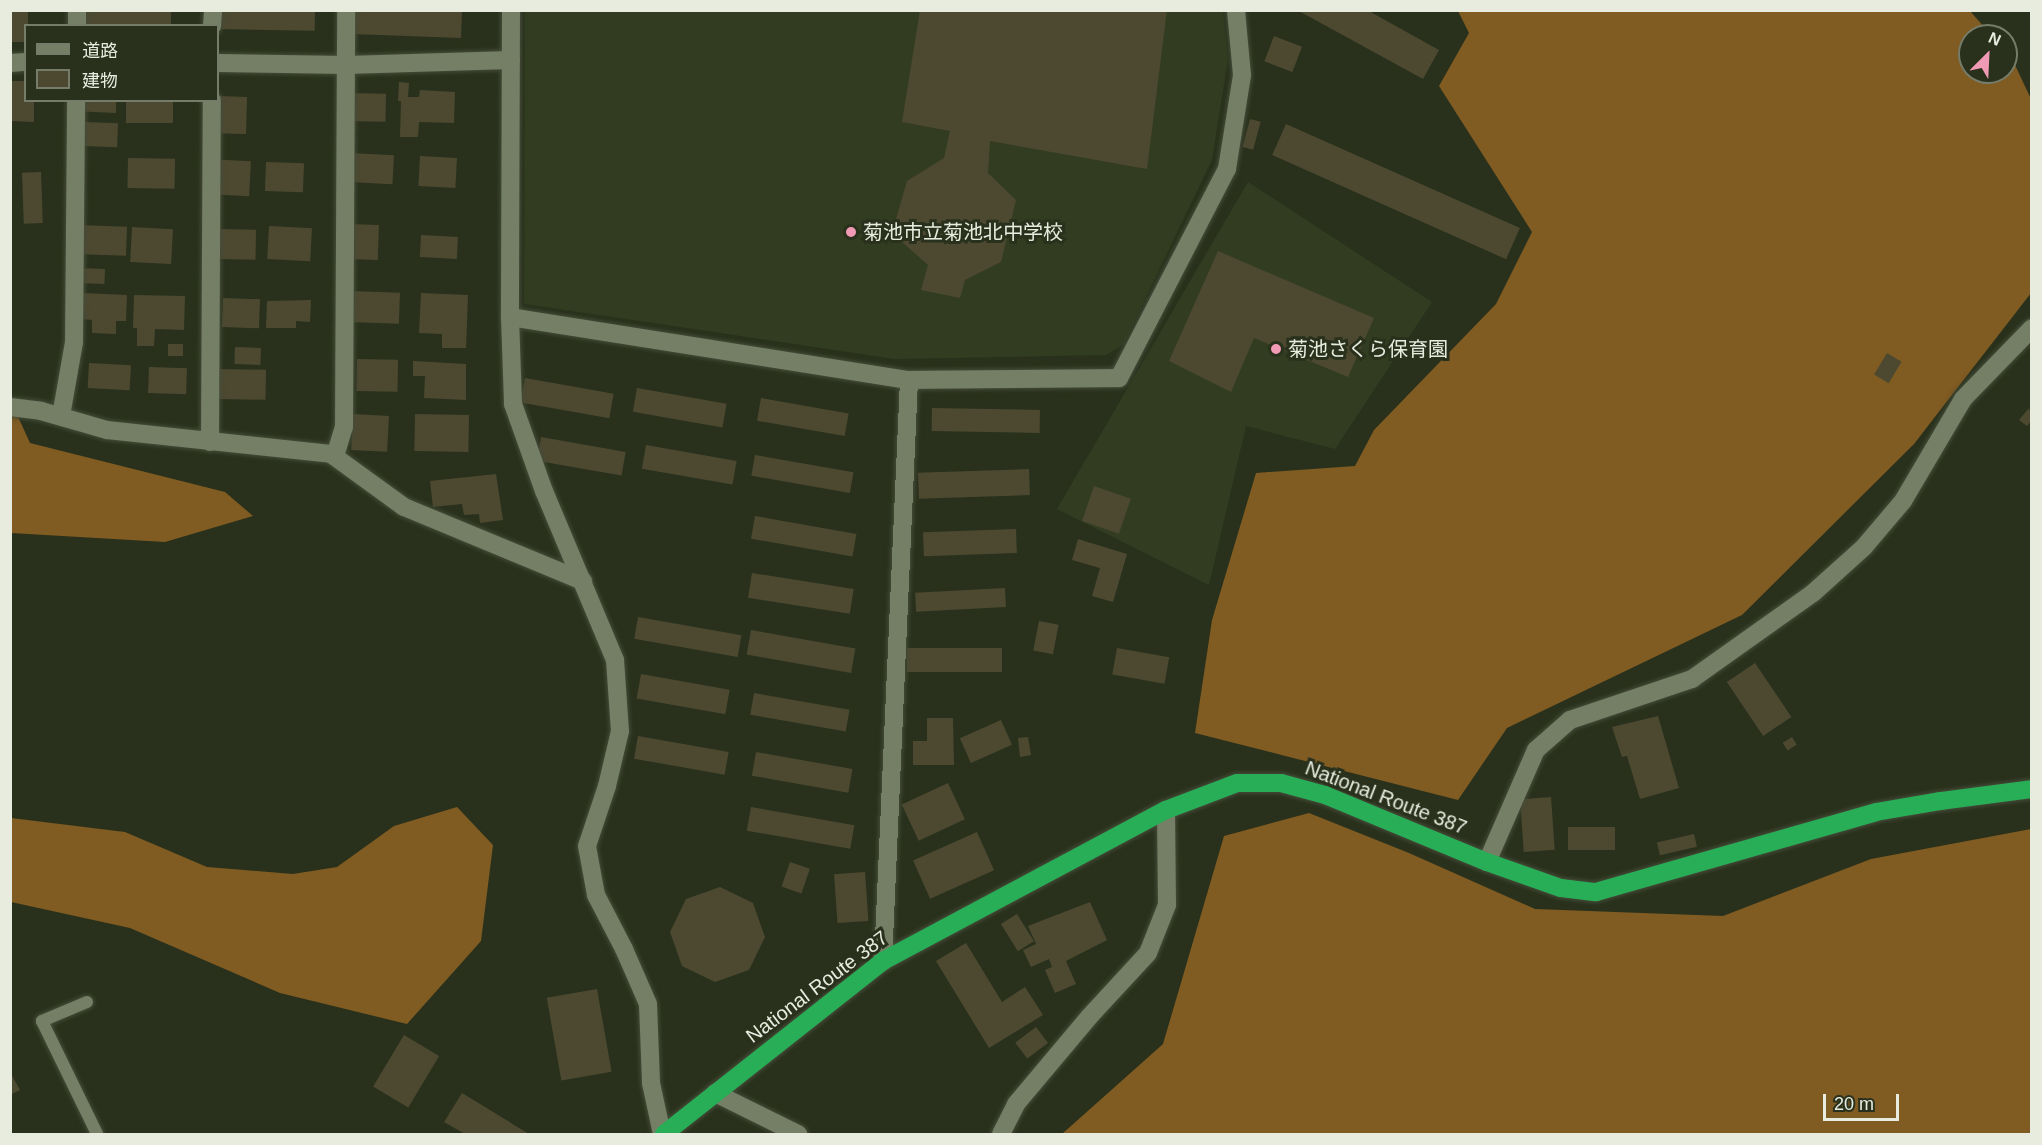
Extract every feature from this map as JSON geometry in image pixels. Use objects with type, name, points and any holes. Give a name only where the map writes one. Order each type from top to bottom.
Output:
[{"type":"highway","name":"National Route 387","points":[[663,1134],[883,961],[1166,810],[1237,783],[1281,783],[1326,795],[1487,862],[1561,888],[1596,892],[1876,812],[2031,789]]},
{"type":"street","points":[[334,456],[344,427],[346,10]]},
{"type":"street","points":[[511,10],[510,317],[513,404],[544,491],[615,660],[620,731],[607,786],[587,846],[596,895],[624,949],[648,1004],[651,1083],[663,1134]]},
{"type":"street","points":[[510,317],[909,380],[1119,378],[1227,169],[1242,75],[1236,10]]},
{"type":"street","points":[[219,63],[346,65],[511,60]]},
{"type":"street","points":[[61,416],[74,342],[76,102]]},
{"type":"street","points":[[210,442],[212,102]]},
{"type":"street","points":[[1487,862],[1536,750],[1570,720],[1692,679],[1813,593],[1864,547],[1904,501],[1963,399],[2031,328]]},
{"type":"street","points":[[883,961],[909,380]]},
{"type":"street","points":[[10,407],[41,411],[107,430],[331,454],[404,507],[583,581]]},
{"type":"street","points":[[1001,1134],[1016,1104],[1089,1017],[1148,953],[1167,905],[1166,810]]},
{"type":"street","points":[[715,1093],[798,1134]]},
{"type":"lane","points":[[87,1002],[42,1021],[97,1134]]},
{"type":"shaded area","name":"菊池市立菊池北中学校","points":[[525,11],[1223,11],[1228,60],[1212,160],[1123,345],[1106,355],[895,359],[524,304]]},
{"type":"shaded area","points":[[1458,11],[1970,11],[1981,24],[1958,24],[1958,84],[2018,84],[2018,71],[2031,99],[2031,293],[1914,444],[1742,615],[1507,728],[1458,800],[1195,733],[1212,620],[1256,473],[1355,466],[1374,430],[1496,304],[1532,232],[1439,86],[1469,33]]},
{"type":"shaded area","name":"菊池さくら保育園","points":[[1248,182],[1432,302],[1335,449],[1246,426],[1209,585],[1057,509]]},
{"type":"shaded area","points":[[10,399],[30,443],[225,492],[253,516],[165,542],[11,533]]},
{"type":"shaded area","points":[[457,807],[493,845],[481,941],[407,1024],[280,993],[130,928],[11,902],[11,818],[125,832],[207,867],[293,874],[337,867],[394,826]]},
{"type":"shaded area","points":[[1309,813],[1409,853],[1535,909],[1723,916],[1871,859],[2031,829],[2031,1134],[1062,1134],[1163,1044],[1224,836]]},
{"type":"building","points":[[10,10],[28,10],[28,24],[24,24],[24,42],[10,42]]},
{"type":"building","points":[[77,10],[171,10],[171,24],[77,24]]},
{"type":"building","points":[[218,10],[315,12],[315,31],[219,29],[218,24]]},
{"type":"building","points":[[353,10],[462,10],[461,38],[352,34]]},
{"type":"building","points":[[920,10],[1167,10],[1147,169],[990,141],[988,173],[1016,200],[1001,262],[965,280],[960,298],[921,290],[928,265],[892,233],[907,181],[944,158],[950,131],[902,122]]},
{"type":"building","points":[[1297,10],[1367,10],[1439,50],[1423,79]]},
{"type":"building","points":[[1274,36],[1302,47],[1292,72],[1264,61]]},
{"type":"building","points":[[10,81],[24,81],[24,102],[34,102],[34,122],[10,121]]},
{"type":"building","points":[[399,82],[409,83],[408,97],[419,97],[420,90],[455,92],[454,123],[419,122],[418,137],[400,137]]},
{"type":"building","points":[[344,93],[386,94],[386,122],[344,121]]},
{"type":"building","points":[[219,96],[247,97],[246,134],[203,133],[204,102],[219,102]]},
{"type":"building","points":[[72,102],[116,102],[116,113],[72,111]]},
{"type":"building","points":[[126,102],[173,102],[173,123],[126,123]]},
{"type":"building","points":[[1250,119],[1261,122],[1253,150],[1242,147]]},
{"type":"building","points":[[85,122],[118,123],[117,147],[84,146]]},
{"type":"building","points":[[1286,124],[1520,228],[1506,259],[1272,155]]},
{"type":"building","points":[[350,153],[394,155],[392,184],[348,182]]},
{"type":"building","points":[[420,156],[457,158],[455,188],[418,186]]},
{"type":"building","points":[[128,158],[175,159],[174,189],[127,188]]},
{"type":"building","points":[[207,159],[251,161],[249,196],[205,194]]},
{"type":"building","points":[[266,162],[304,163],[303,192],[265,191]]},
{"type":"building","points":[[41,172],[43,223],[24,224],[22,173]]},
{"type":"building","points":[[349,224],[379,225],[378,260],[348,259]]},
{"type":"building","points":[[75,225],[127,227],[126,256],[74,254]]},
{"type":"building","points":[[269,226],[312,228],[310,261],[267,259]]},
{"type":"building","points":[[132,227],[173,229],[171,264],[130,262]]},
{"type":"building","points":[[216,229],[256,230],[255,260],[215,259]]},
{"type":"building","points":[[421,235],[458,237],[457,259],[420,257]]},
{"type":"building","points":[[1218,251],[1374,318],[1348,377],[1254,338],[1231,392],[1169,361]]},
{"type":"building","points":[[77,268],[105,269],[104,284],[76,283]]},
{"type":"building","points":[[350,291],[400,293],[399,324],[349,322]]},
{"type":"building","points":[[83,293],[127,295],[126,321],[116,321],[116,334],[92,333],[92,320],[82,319]]},
{"type":"building","points":[[421,293],[468,295],[466,348],[442,348],[442,334],[419,333]]},
{"type":"building","points":[[134,295],[185,296],[184,330],[155,329],[154,346],[137,346],[137,328],[133,328]]},
{"type":"building","points":[[223,298],[260,299],[259,328],[222,327]]},
{"type":"building","points":[[311,300],[310,322],[296,321],[296,328],[266,328],[267,301]]},
{"type":"building","points":[[168,344],[183,344],[183,356],[168,356]]},
{"type":"building","points":[[235,347],[261,348],[260,365],[234,364]]},
{"type":"building","points":[[1887,353],[1902,362],[1889,383],[1874,374]]},
{"type":"building","points":[[357,359],[398,360],[397,392],[356,391]]},
{"type":"building","points":[[413,361],[466,364],[466,400],[424,398],[425,376],[413,376]]},
{"type":"building","points":[[89,363],[131,365],[130,390],[88,388]]},
{"type":"building","points":[[149,367],[187,368],[186,394],[148,393]]},
{"type":"building","points":[[220,369],[266,370],[265,400],[219,399]]},
{"type":"building","points":[[525,378],[614,394],[609,418],[521,403]]},
{"type":"building","points":[[637,388],[727,404],[722,427],[633,412]]},
{"type":"building","points":[[761,398],[849,413],[845,436],[757,421]]},
{"type":"building","points":[[932,408],[1040,410],[1040,433],[932,431]]},
{"type":"building","points":[[2029,408],[2032,420],[2027,426],[2019,420]]},
{"type":"building","points":[[353,414],[389,416],[387,452],[351,450]]},
{"type":"building","points":[[415,414],[469,415],[468,452],[414,451]]},
{"type":"building","points":[[541,437],[626,452],[622,476],[537,461]]},
{"type":"building","points":[[646,445],[737,461],[732,485],[642,469]]},
{"type":"building","points":[[755,455],[853,472],[850,493],[751,476]]},
{"type":"building","points":[[1029,469],[1030,495],[919,499],[918,473]]},
{"type":"building","points":[[496,474],[503,520],[480,523],[479,514],[464,515],[462,504],[433,507],[430,481]]},
{"type":"building","points":[[1094,486],[1131,499],[1119,534],[1082,521]]},
{"type":"building","points":[[755,516],[856,534],[852,557],[751,539]]},
{"type":"building","points":[[1016,529],[1017,553],[924,556],[923,532]]},
{"type":"building","points":[[1078,539],[1127,554],[1113,602],[1092,596],[1100,568],[1072,560]]},
{"type":"building","points":[[752,573],[854,589],[850,614],[748,598]]},
{"type":"building","points":[[1005,588],[1006,607],[916,612],[915,593]]},
{"type":"building","points":[[638,617],[741,635],[738,657],[634,639]]},
{"type":"building","points":[[1039,621],[1059,625],[1053,654],[1033,650]]},
{"type":"building","points":[[751,630],[855,648],[851,673],[747,655]]},
{"type":"building","points":[[907,648],[1002,648],[1002,672],[907,672]]},
{"type":"building","points":[[1117,648],[1169,657],[1165,684],[1112,675]]},
{"type":"building","points":[[1755,663],[1791,717],[1763,736],[1727,682]]},
{"type":"building","points":[[641,674],[730,690],[725,714],[637,699]]},
{"type":"building","points":[[754,693],[850,710],[846,732],[750,715]]},
{"type":"building","points":[[1658,716],[1679,788],[1640,799],[1627,756],[1622,757],[1612,727]]},
{"type":"building","points":[[927,718],[953,718],[954,765],[913,765],[913,741],[927,741]]},
{"type":"building","points":[[1001,720],[1012,745],[971,763],[960,738]]},
{"type":"building","points":[[638,736],[729,752],[725,775],[634,759]]},
{"type":"building","points":[[1028,737],[1031,755],[1020,757],[1018,738]]},
{"type":"building","points":[[1792,737],[1797,745],[1787,750],[1783,743]]},
{"type":"building","points":[[756,752],[853,769],[848,793],[752,776]]},
{"type":"building","points":[[948,783],[965,819],[919,841],[902,805]]},
{"type":"building","points":[[1551,797],[1555,850],[1524,852],[1520,799]]},
{"type":"building","points":[[751,807],[854,825],[850,849],[747,831]]},
{"type":"building","points":[[1568,827],[1615,827],[1615,850],[1568,850]]},
{"type":"building","points":[[977,832],[994,870],[930,899],[913,860]]},
{"type":"building","points":[[1694,834],[1697,847],[1660,855],[1657,843]]},
{"type":"building","points":[[790,862],[810,869],[801,893],[782,887]]},
{"type":"building","points":[[865,872],[868,921],[837,923],[834,874]]},
{"type":"building","points":[[720,887],[753,903],[765,937],[749,970],[715,982],[682,966],[670,932],[686,899]]},
{"type":"building","points":[[1090,902],[1107,940],[1066,961],[1076,984],[1055,993],[1045,970],[1052,967],[1049,959],[1031,967],[1023,950],[1036,944],[1037,946],[1028,926]]},
{"type":"building","points":[[1017,914],[1034,941],[1018,951],[1001,924]]},
{"type":"building","points":[[966,943],[1002,1002],[1025,987],[1043,1015],[989,1048],[936,961]]},
{"type":"building","points":[[597,989],[612,1072],[561,1081],[547,998]]},
{"type":"building","points":[[1036,1027],[1048,1043],[1027,1059],[1015,1043]]},
{"type":"building","points":[[404,1035],[439,1056],[408,1108],[373,1086]]},
{"type":"building","points":[[10,1072],[20,1090],[10,1095]]},
{"type":"building","points":[[462,1093],[529,1134],[465,1134],[444,1122]]},
{"type":"place","name":"菊池市立菊池北中学校","points":[[851,232]]},
{"type":"place","name":"菊池さくら保育園","points":[[1276,349]]}]
